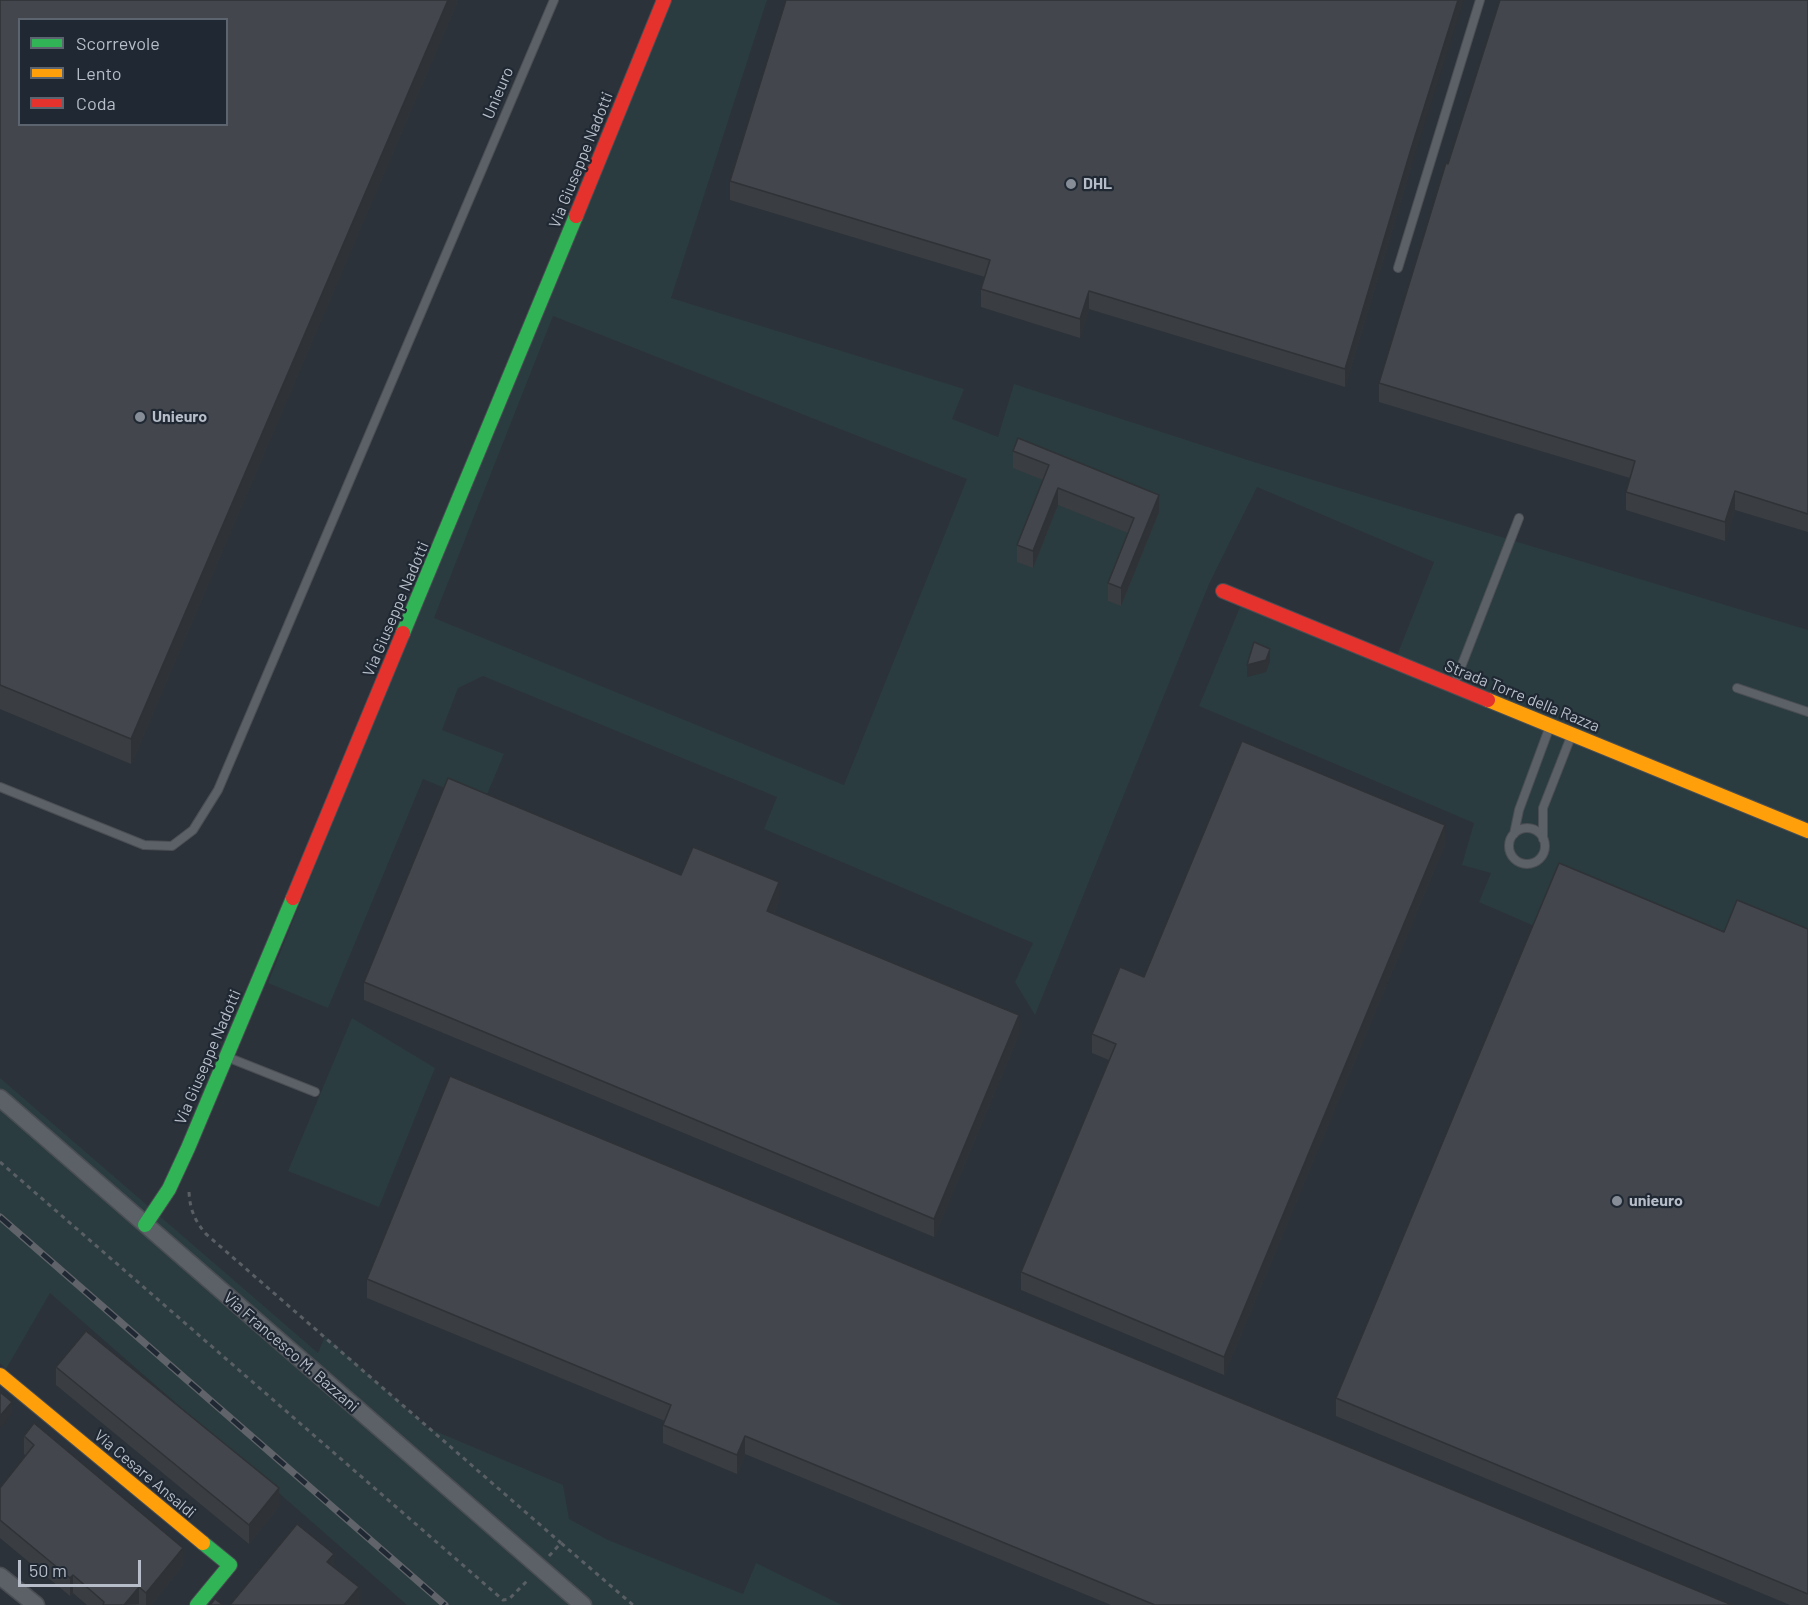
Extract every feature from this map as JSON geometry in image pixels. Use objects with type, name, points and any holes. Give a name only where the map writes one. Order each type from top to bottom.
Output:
[{"type":"street","name":"Via Giuseppe Nadotti","points":[[146,1225],[169,1189],[226,1057],[510,378],[664,0]]},
{"type":"street","name":"Strada Torre della Razza","points":[[1223,591],[1808,831]]},
{"type":"street","name":"Via Francesco M. Bazzani","points":[[0,1098],[583,1605]]},
{"type":"street","name":"Via Cesare Ansaldi","points":[[0,1375],[230,1565],[197,1605]]},
{"type":"street","points":[[0,1576],[36,1605]]},
{"type":"lane","name":"Unieuro","points":[[0,787],[144,845],[172,846],[194,830],[218,790],[554,0]]},
{"type":"lane","points":[[1398,268],[1480,0]]},
{"type":"lane","points":[[1454,686],[1519,518]]},
{"type":"lane","points":[[1737,688],[1808,712]]},
{"type":"lane","points":[[1550,726],[1519,810],[1509,845],[1516,860],[1526,864],[1542,856],[1545,845],[1543,808],[1572,734]]},
{"type":"lane","points":[[1514,834],[1529,829],[1535,831],[1543,839]]},
{"type":"lane","points":[[226,1057],[315,1092]]},
{"type":"path","points":[[0,1162],[503,1600],[509,1599],[561,1543]]},
{"type":"path","points":[[189,1190],[193,1217],[206,1234],[633,1605]]},
{"type":"shaded area","points":[[662,0],[767,0],[671,298],[964,389],[952,419],[998,437],[1014,384],[1254,462],[1808,630],[1808,948],[1724,950],[1539,928],[1479,902],[1491,873],[1462,865],[1474,823],[1199,706],[1243,600],[1396,658],[1434,562],[1257,487],[1209,584],[1035,1015],[1015,982],[1033,943],[764,829],[777,797],[483,676],[458,688],[442,730],[504,754],[483,804],[423,779],[328,1008],[268,983]],"holes":[[[553,316],[967,479],[844,785],[434,618]]]},
{"type":"shaded area","points":[[352,1018],[435,1068],[379,1207],[288,1171]]},
{"type":"shaded area","points":[[0,1078],[318,1353],[325,1336],[428,1428],[563,1485],[569,1519],[608,1540],[743,1594],[756,1563],[842,1605],[407,1605],[50,1293],[6,1369],[0,1363]]},
{"type":"building","name":"Unieuro","points":[[0,0],[448,0],[131,739],[0,685]]},
{"type":"building","name":"DHL","points":[[786,0],[1458,0],[1345,369],[1089,291],[1080,319],[981,289],[990,260],[730,181]]},
{"type":"building","points":[[1500,0],[1808,0],[1808,514],[1735,491],[1725,522],[1626,492],[1635,461],[1379,383],[1446,163],[1448,164]]},
{"type":"building","points":[[1018,438],[1159,495],[1121,588],[1108,583],[1134,518],[1058,488],[1033,551],[1017,545],[1049,465],[1013,451]]},
{"type":"building","points":[[1254,642],[1270,649],[1266,660],[1247,665]]},
{"type":"building","points":[[1242,741],[1445,825],[1224,1357],[1021,1272],[1116,1044],[1092,1034],[1120,967],[1144,977]]},
{"type":"building","points":[[448,778],[681,875],[693,847],[779,882],[767,911],[1019,1015],[934,1219],[364,982]]},
{"type":"building","name":"unieuro","points":[[1559,863],[1724,932],[1737,900],[1808,929],[1808,1594],[1336,1398]]},
{"type":"building","points":[[450,1076],[1732,1605],[1155,1605],[745,1436],[737,1455],[663,1425],[671,1405],[367,1279]]},
{"type":"building","points":[[86,1331],[279,1488],[249,1525],[56,1367]]},
{"type":"building","points":[[0,1392],[12,1402],[0,1416]]},
{"type":"building","points":[[34,1423],[183,1548],[146,1593],[139,1587],[124,1605],[103,1605],[104,1602],[73,1575],[70,1578],[0,1520],[0,1488],[34,1445],[24,1436]]},
{"type":"building","points":[[297,1524],[334,1554],[327,1562],[359,1587],[344,1605],[230,1605]]},
{"type":"building","points":[[215,1599],[223,1605],[210,1605]]},
{"type":"railway","points":[[0,1217],[445,1605]]},
{"type":"traffic: fast","points":[[403,633],[576,216]]},
{"type":"traffic: fast","points":[[145,1225],[169,1189],[188,1148],[293,898]]},
{"type":"traffic: fast","points":[[197,1605],[230,1565],[203,1543]]},
{"type":"traffic: slow","points":[[1488,700],[1808,831]]},
{"type":"traffic: slow","points":[[0,1375],[203,1543]]},
{"type":"traffic: jam","points":[[576,216],[664,0]]},
{"type":"traffic: jam","points":[[1223,591],[1488,700]]},
{"type":"traffic: jam","points":[[293,898],[403,633]]},
{"type":"place","name":"DHL","points":[[1071,184]]},
{"type":"place","name":"Unieuro","points":[[140,417]]},
{"type":"place","name":"unieuro","points":[[1617,1201]]}]
